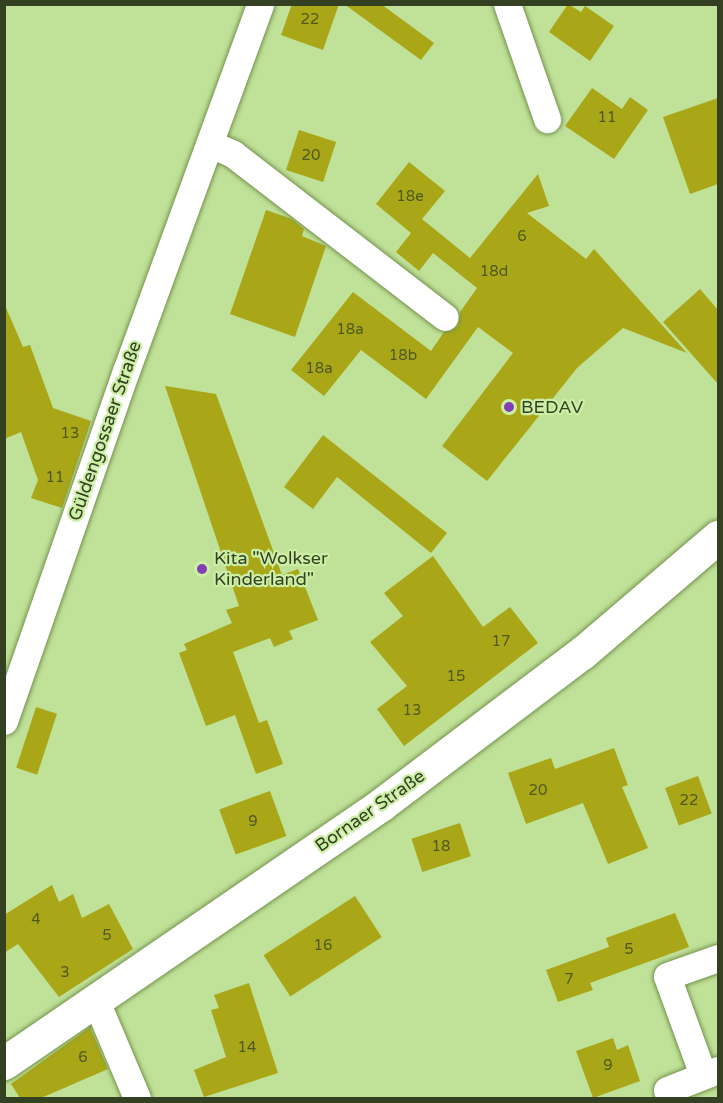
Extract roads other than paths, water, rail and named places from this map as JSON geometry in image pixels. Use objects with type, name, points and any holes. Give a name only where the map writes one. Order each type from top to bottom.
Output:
[{"type":"main road","name":"Bornaer Straße","points":[[4,1063],[397,794],[582,654],[717,543]]},
{"type":"street","name":"Güldengossaer Straße","points":[[4,721],[260,4]]},
{"type":"street","points":[[507,4],[548,119]]},
{"type":"street","points":[[210,144],[233,154],[445,317]]},
{"type":"street","points":[[667,1090],[711,1072],[667,976],[718,958]]},
{"type":"street","points":[[96,1001],[137,1098]]},
{"type":"place","name":"BEDAV","points":[[509,407]]},
{"type":"place","name":"Kita \"Wolkser Kinderland\"","points":[[202,569]]}]
